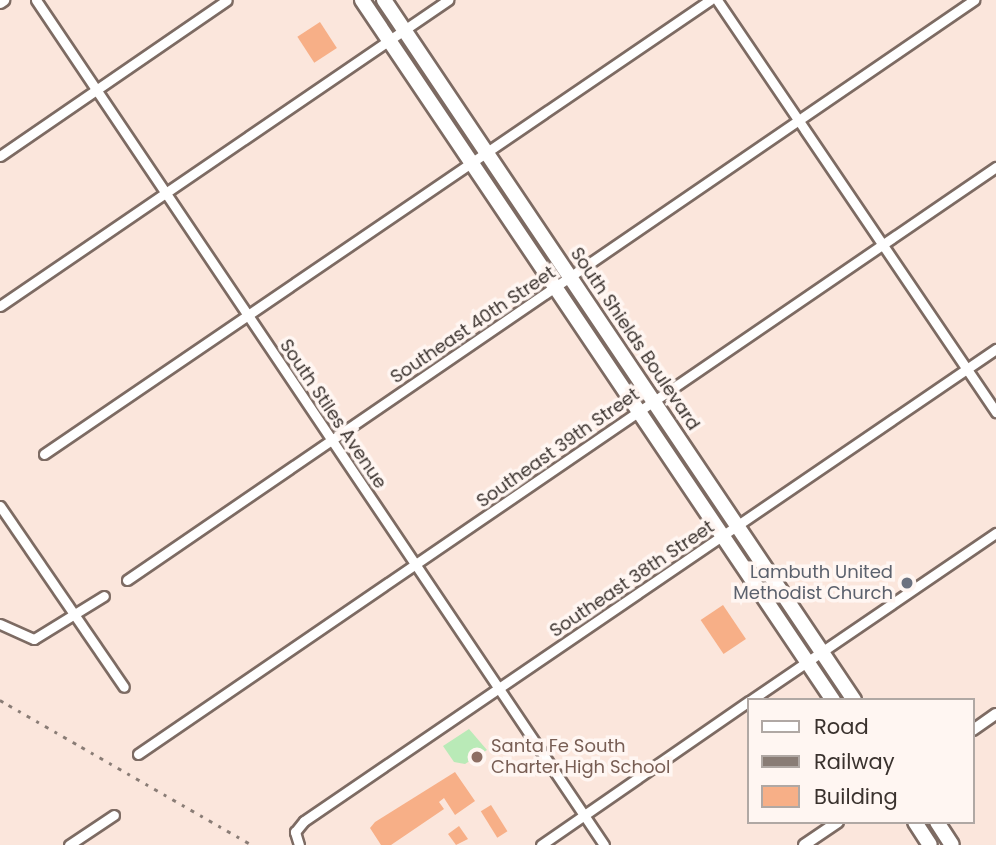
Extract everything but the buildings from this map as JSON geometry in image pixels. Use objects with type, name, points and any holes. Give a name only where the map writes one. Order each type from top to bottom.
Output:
[{"type":"main road","name":"South Shields Boulevard","points":[[362,0],[832,698]]},
{"type":"main road","name":"South Shields Boulevard","points":[[384,0],[853,698]]},
{"type":"main road","points":[[916,824],[930,845]]},
{"type":"main road","points":[[938,824],[952,845]]},
{"type":"street","name":"South Stiles Avenue","points":[[36,0],[604,845]]},
{"type":"street","points":[[0,156],[227,0]]},
{"type":"street","points":[[0,306],[448,0]]},
{"type":"street","points":[[44,454],[710,0]]},
{"type":"street","points":[[717,0],[801,119],[996,412]]},
{"type":"street","name":"Southeast 40th Street","points":[[127,580],[974,0]]},
{"type":"street","name":"Southeast 39th Street","points":[[138,754],[996,167]]},
{"type":"street","name":"Southeast 38th Street","points":[[298,843],[295,832],[302,824],[996,349]]},
{"type":"street","points":[[0,506],[124,687]]},
{"type":"street","points":[[753,698],[996,533]]},
{"type":"street","points":[[0,624],[34,639],[104,596]]},
{"type":"street","points":[[541,845],[748,701]]},
{"type":"street","points":[[975,729],[996,714]]},
{"type":"street","points":[[69,845],[114,814]]},
{"type":"street","points":[[804,845],[835,824]]},
{"type":"green space","points":[[469,729],[487,750],[465,764],[454,762],[443,746]]},
{"type":"railway","points":[[0,700],[252,845]]},
{"type":"place","name":"Lambuth United Methodist Church","points":[[907,583]]},
{"type":"place","name":"Santa Fe South Charter High School","points":[[477,757]]}]
